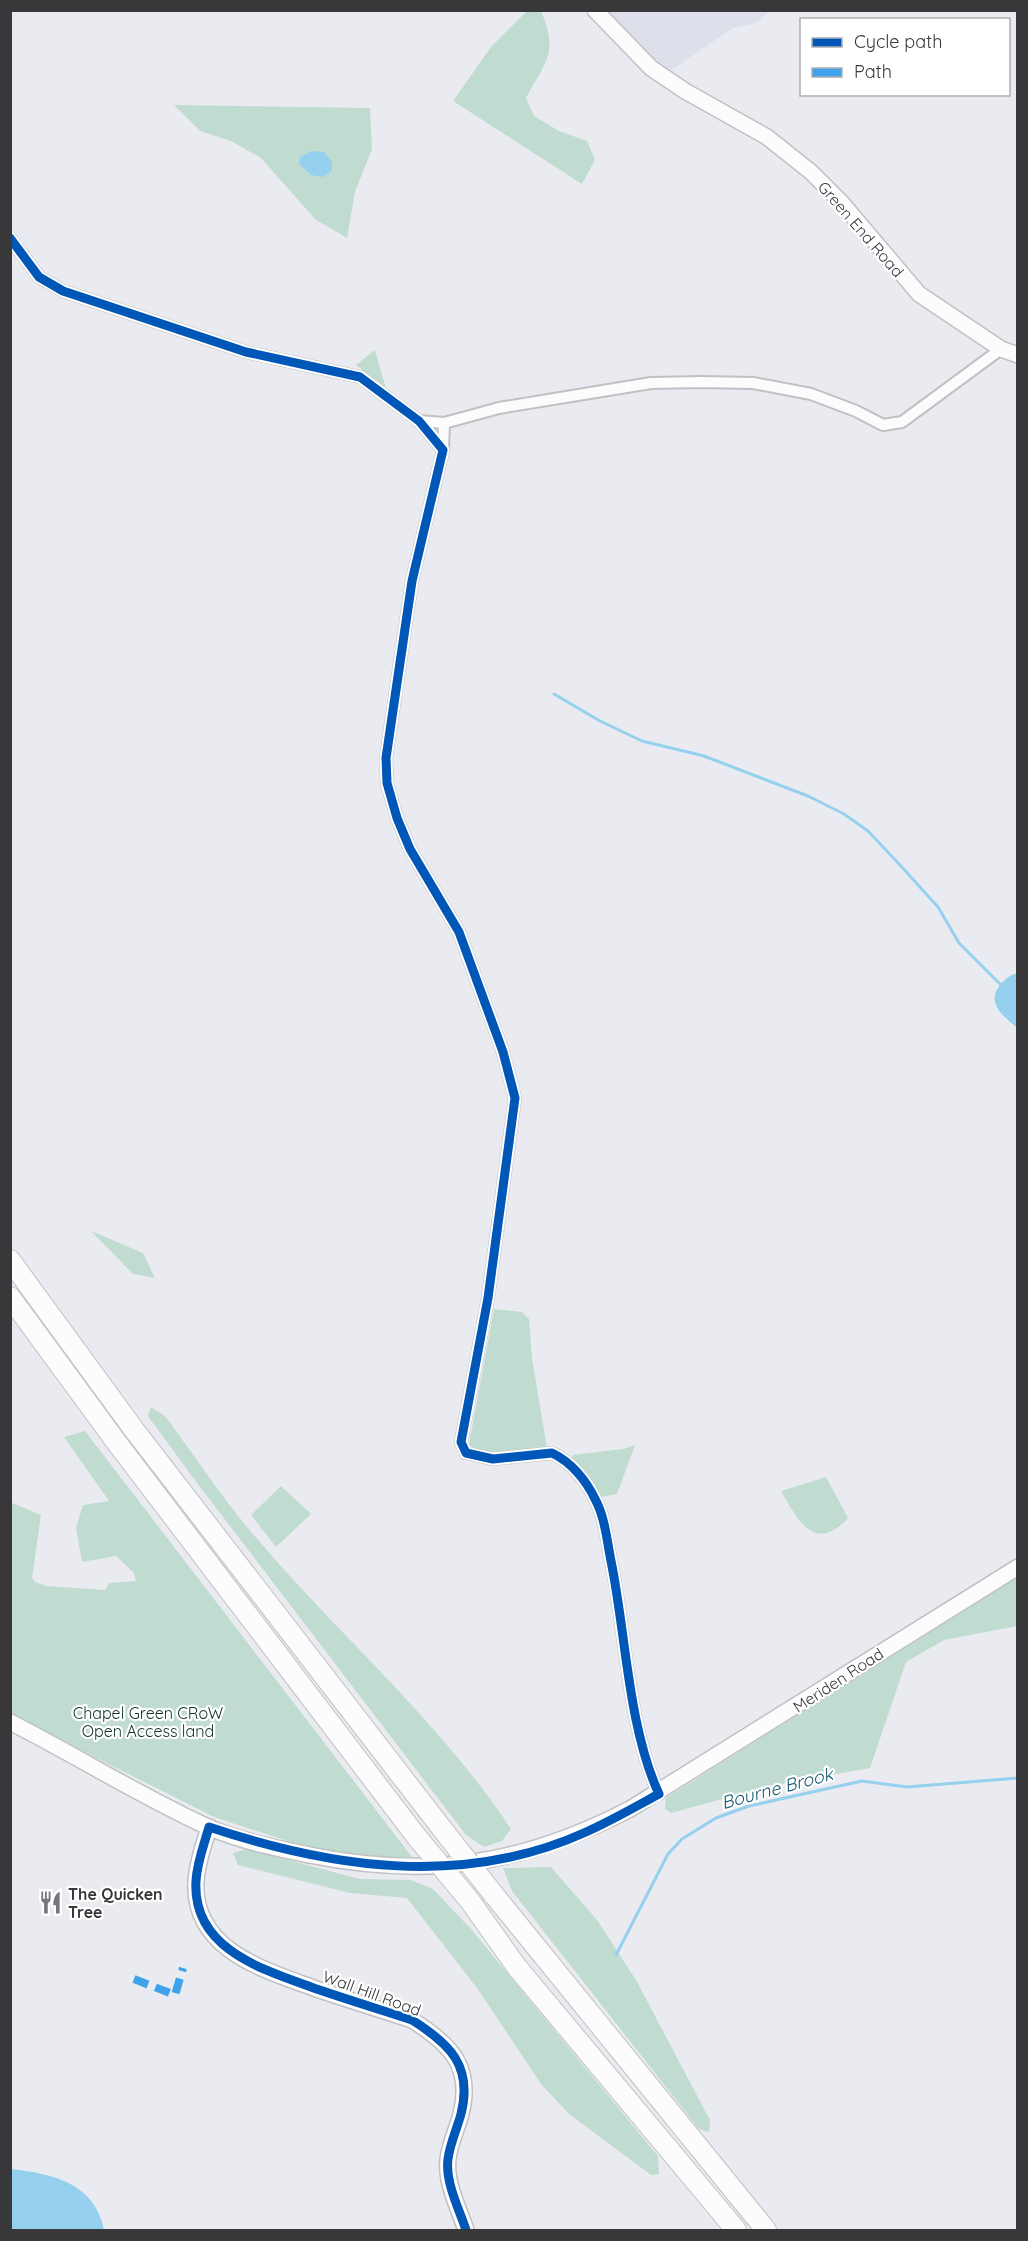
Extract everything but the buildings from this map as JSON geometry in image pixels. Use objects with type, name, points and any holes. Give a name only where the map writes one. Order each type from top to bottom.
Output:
[{"type":"highway","points":[[10,1260],[135,1431],[443,1830],[766,2230]]},
{"type":"highway","points":[[10,1297],[117,1443],[416,1836],[470,1901],[516,1966],[736,2230]]},
{"type":"street","name":"Green End Road","points":[[595,10],[651,68],[686,91],[767,137],[811,172],[841,202],[919,294],[1001,349],[1017,355]]},
{"type":"street","points":[[10,238],[39,277],[63,291],[246,352],[360,377],[419,421],[443,450]]},
{"type":"street","points":[[419,421],[444,423],[499,408],[651,383],[702,382],[753,383],[811,394],[856,411],[883,425],[902,422],[1001,349]]},
{"type":"street","points":[[444,423],[443,450],[412,581],[386,758],[387,783],[397,818],[410,849],[459,932],[503,1052],[515,1098],[490,1287],[461,1442],[466,1453],[479,1458],[552,1453],[563,1458],[580,1476],[596,1499],[620,1605],[648,1770],[659,1794]]},
{"type":"street","name":"Meriden Road","points":[[10,1722],[209,1827],[270,1847],[344,1862],[405,1868],[457,1865],[533,1851],[585,1833],[659,1794],[1017,1567]]},
{"type":"street","name":"Wall Hill Road","points":[[209,1827],[200,1856],[196,1882],[200,1910],[207,1926],[223,1946],[254,1966],[412,2020],[432,2033],[452,2051],[463,2074],[465,2094],[448,2160],[448,2176],[466,2230]]},
{"type":"shaded area","points":[[608,11],[770,11],[756,23],[733,28],[667,73]]},
{"type":"green space","points":[[528,10],[541,11],[549,37],[549,47],[544,65],[526,98],[534,116],[559,131],[587,141],[595,160],[582,184],[453,101],[491,47]]},
{"type":"green space","points":[[174,105],[370,108],[372,149],[355,192],[347,238],[316,220],[261,158],[231,141],[200,131]]},
{"type":"green space","points":[[375,350],[386,389],[356,365]]},
{"type":"green space","points":[[91,1231],[143,1253],[155,1278],[133,1274]]},
{"type":"green space","points":[[494,1309],[522,1312],[529,1319],[532,1358],[547,1448],[494,1453],[483,1452],[469,1444]]},
{"type":"green space","points":[[151,1407],[165,1416],[229,1505],[284,1570],[420,1714],[483,1789],[511,1829],[502,1841],[484,1847],[466,1835],[191,1475],[148,1416]]},
{"type":"green space","name":"Chapel Green CRoW Open Access land","points":[[85,1431],[412,1857],[362,1857],[315,1850],[214,1817],[11,1715],[10,1502],[41,1515],[32,1578],[35,1582],[46,1586],[105,1590],[109,1583],[136,1581],[134,1573],[116,1556],[82,1562],[76,1528],[83,1505],[109,1501],[64,1437]]},
{"type":"green space","points":[[635,1445],[617,1494],[600,1497],[572,1460],[573,1455],[623,1449]]},
{"type":"green space","points":[[826,1477],[848,1518],[826,1533],[817,1533],[808,1529],[801,1522],[781,1491]]},
{"type":"green space","points":[[281,1486],[311,1514],[276,1547],[251,1515]]},
{"type":"green space","points":[[1017,1576],[1017,1626],[944,1640],[906,1662],[870,1768],[769,1786],[671,1813],[665,1809],[666,1798]]},
{"type":"green space","points":[[246,1849],[360,1879],[411,1880],[433,1889],[471,1929],[658,2156],[659,2174],[651,2175],[569,2114],[541,2084],[477,1988],[407,1898],[350,1893],[238,1865],[233,1853]]},
{"type":"green space","points":[[551,1867],[597,1920],[636,1980],[710,2120],[709,2132],[699,2129],[512,1891],[503,1868]]},
{"type":"water","points":[[312,151],[324,152],[332,162],[332,171],[323,177],[311,175],[299,164],[300,157]]},
{"type":"water","points":[[1018,973],[1017,1028],[999,1010],[995,994],[1002,983]]},
{"type":"water","points":[[11,2169],[41,2174],[69,2183],[91,2201],[99,2214],[104,2230],[11,2230]]},
{"type":"waterway","points":[[554,694],[600,721],[642,741],[704,756],[808,796],[844,814],[868,831],[900,865],[938,907],[959,943],[1000,984]]},
{"type":"waterway","name":"Bourne Brook","points":[[616,1955],[668,1854],[682,1839],[716,1818],[749,1806],[862,1781],[907,1787],[1018,1778]]},
{"type":"marked path","points":[[134,1979],[175,1995],[183,1968]]},
{"type":"cycle path","points":[[10,238],[39,277],[63,291],[246,352],[360,377],[419,421],[443,450],[412,581],[386,758],[387,783],[397,818],[410,849],[459,932],[503,1052],[515,1098],[488,1298],[461,1442],[466,1453],[493,1459],[552,1453],[572,1466],[591,1492],[601,1513],[605,1529],[634,1710],[649,1768],[659,1794],[595,1828],[540,1850],[492,1861],[445,1866],[398,1866],[350,1861],[302,1853],[209,1827],[199,1860],[196,1881],[198,1904],[205,1923],[217,1939],[233,1952],[292,1980],[412,2020],[437,2038],[455,2058],[461,2069],[464,2097],[450,2147],[448,2168],[453,2195],[466,2230]]},
{"type":"place","name":"The Quicken Tree","points":[[50,1903]]}]
